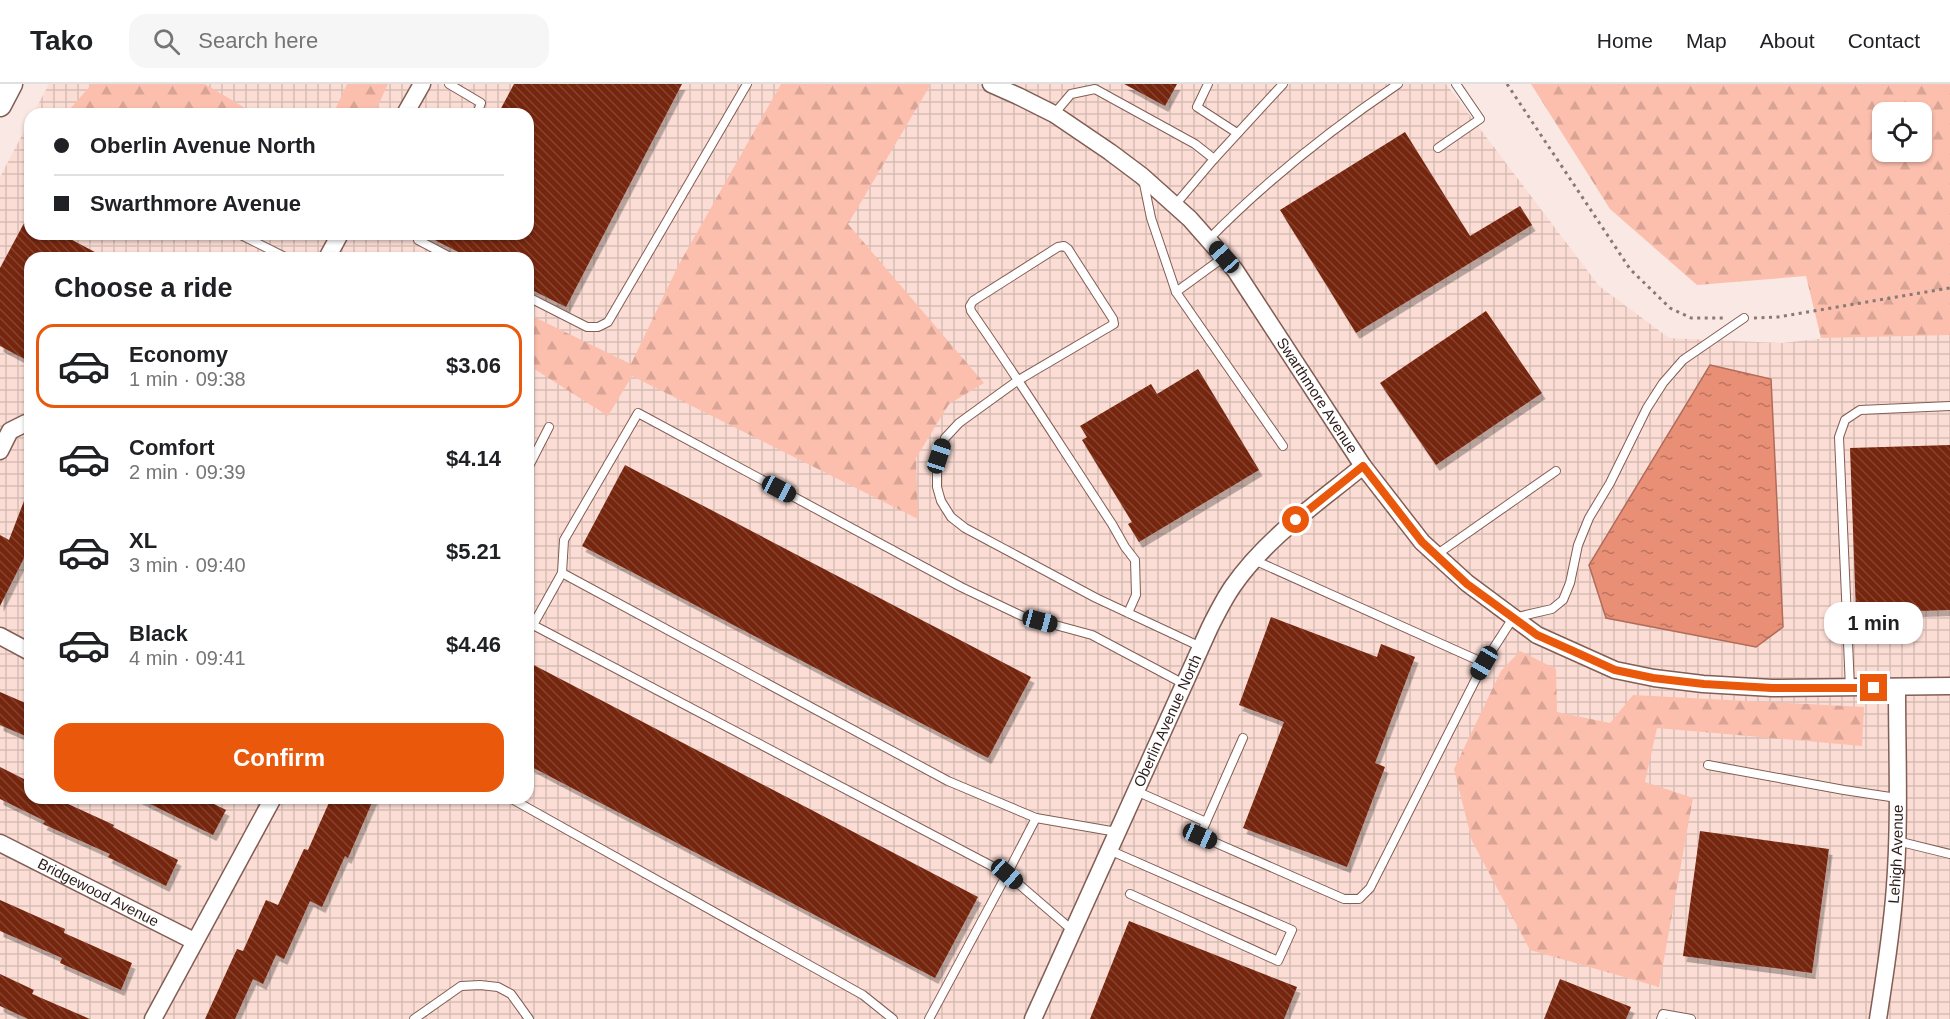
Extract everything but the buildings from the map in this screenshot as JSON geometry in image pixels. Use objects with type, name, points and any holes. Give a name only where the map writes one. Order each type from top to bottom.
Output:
[{"type":"main road","points":[[0,105],[11,84]]},
{"type":"street","points":[[408,108],[422,84]]},
{"type":"street","name":"Swarthmore Avenue","points":[[991,84],[1054,114],[1142,176],[1175,205],[1235,270],[1363,466],[1422,542],[1467,584],[1537,635],[1615,670],[1653,678],[1772,688],[1950,686]]},
{"type":"street","points":[[0,451],[10,432],[24,424]]},
{"type":"street","name":"Oberlin Avenue North","points":[[1033,1019],[1201,647],[1233,587],[1254,560],[1279,534],[1363,466]]},
{"type":"street","points":[[0,636],[24,649]]},
{"type":"street","name":"Lehigh Avenue","points":[[1878,1019],[1888,959],[1895,885],[1898,798],[1897,688]]},
{"type":"street","points":[[153,1019],[270,804]]},
{"type":"street","name":"Bridgewood Avenue","points":[[0,843],[194,941]]},
{"type":"lane","points":[[449,84],[481,103],[479,108]]},
{"type":"lane","points":[[534,300],[587,327],[598,327],[608,322],[747,84]]},
{"type":"lane","points":[[1208,84],[1197,107],[1237,133]]},
{"type":"lane","points":[[1175,205],[1282,84]]},
{"type":"lane","points":[[1208,240],[1240,208],[1311,147],[1398,84]]},
{"type":"lane","points":[[1438,148],[1480,119],[1456,84]]},
{"type":"lane","points":[[1054,114],[1071,94],[1095,89],[1196,144],[1214,159]]},
{"type":"lane","points":[[1142,176],[1151,218],[1176,292],[1283,446]]},
{"type":"lane","points":[[251,240],[275,252]]},
{"type":"lane","points":[[418,240],[441,252]]},
{"type":"lane","points":[[1128,613],[1137,595],[1135,560],[1017,381],[971,311],[970,306],[973,301],[1058,247],[1064,246],[1068,249],[1114,324],[1017,381],[959,423],[945,438],[937,470],[937,487],[941,501],[951,517],[965,528],[1096,598],[1128,613],[1201,647]]},
{"type":"lane","points":[[1176,292],[1224,257]]},
{"type":"lane","points":[[1243,738],[1200,836],[1344,899],[1359,899],[1370,888],[1484,663],[1513,618],[1552,609],[1563,600],[1570,584],[1578,545],[1589,518],[1610,483],[1647,408],[1663,383],[1683,360],[1744,318]]},
{"type":"lane","points":[[1850,688],[1839,437],[1845,420],[1860,410],[1950,406]]},
{"type":"lane","points":[[534,623],[562,573],[564,540],[638,413],[961,588],[1022,616],[1092,635],[1184,684]]},
{"type":"lane","points":[[534,456],[549,427]]},
{"type":"lane","points":[[1436,555],[1556,471]]},
{"type":"lane","points":[[1254,560],[1484,663]]},
{"type":"lane","points":[[562,573],[948,781],[1036,818],[1117,832]]},
{"type":"lane","points":[[534,630],[1007,874],[1072,930]]},
{"type":"lane","points":[[1708,765],[1898,798]]},
{"type":"lane","points":[[1136,791],[1206,822]]},
{"type":"lane","points":[[521,804],[863,995],[893,1019]]},
{"type":"lane","points":[[929,1019],[1036,818]]},
{"type":"lane","points":[[1896,841],[1950,854]]},
{"type":"lane","points":[[1109,850],[1292,930],[1278,960],[1130,894]]},
{"type":"lane","points":[[414,1019],[461,986],[480,985],[498,987],[511,994],[529,1019]]},
{"type":"lane","points":[[1661,1019],[1663,1014],[1691,1019]]},
{"type":"path","points":[[1507,84],[1630,269],[1670,308],[1691,318],[1778,317],[1950,288]]},
{"type":"shaded area","points":[[49,84],[1446,84],[1599,286],[1669,338],[1782,343],[1873,333],[1950,334],[1950,1019],[0,1019],[0,177],[24,131],[24,240],[534,240],[534,108],[36,108]]},
{"type":"green space","points":[[92,84],[205,84],[245,108],[71,108]]},
{"type":"green space","points":[[347,84],[388,84],[377,108],[336,108]]},
{"type":"green space","points":[[781,84],[931,84],[848,224],[984,383],[949,404],[916,458],[918,519],[632,376],[608,416],[534,369],[534,317],[631,364],[678,266]]},
{"type":"green space","points":[[1531,84],[1950,84],[1950,335],[1821,338],[1806,276],[1697,285],[1610,209]]},
{"type":"green space","points":[[1520,651],[1556,669],[1557,712],[1610,723],[1633,695],[1864,707],[1862,746],[1657,728],[1645,782],[1693,798],[1659,987],[1530,950],[1472,841],[1454,769],[1501,671]]},
{"type":"water","points":[[1710,365],[1771,379],[1783,627],[1756,647],[1606,618],[1589,565]]},
{"type":"route","points":[[1296,520],[1363,466],[1422,542],[1467,584],[1537,635],[1615,670],[1653,678],[1704,684],[1772,688],[1874,688]]}]
